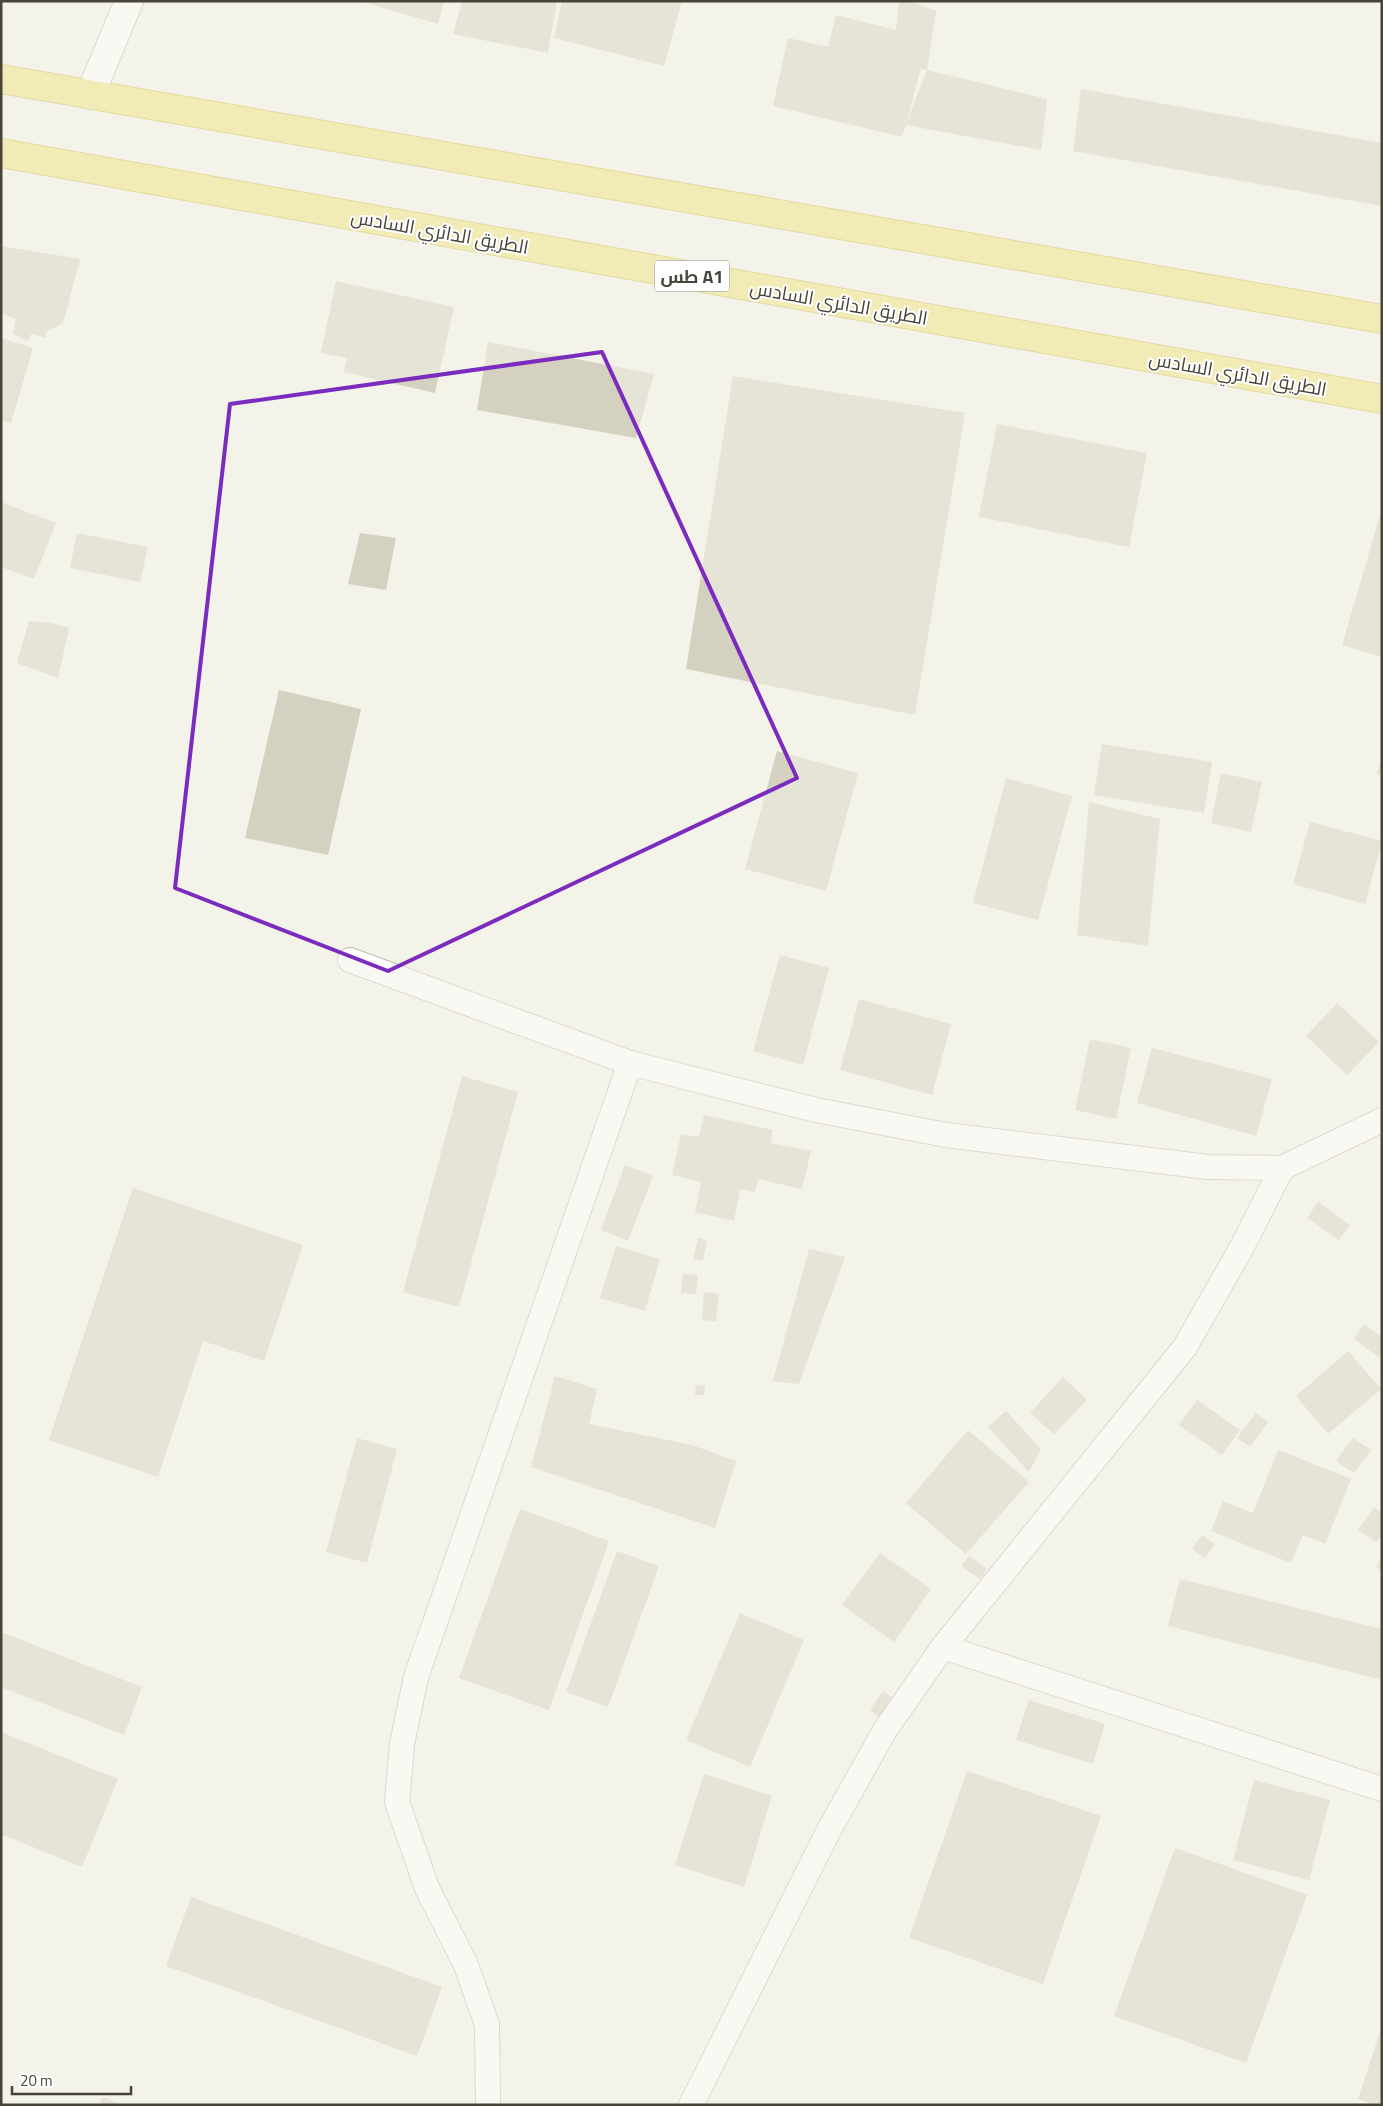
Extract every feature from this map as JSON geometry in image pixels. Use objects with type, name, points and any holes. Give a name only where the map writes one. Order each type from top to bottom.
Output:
[{"type":"highway","points":[[1,79],[1382,320]]},
{"type":"highway","name":"الطريق الدائري السادس","points":[[1,153],[1382,399]]},
{"type":"street","points":[[90,95],[129,1]]},
{"type":"lane","points":[[350,960],[630,1063],[816,1110],[946,1135],[1208,1167],[1282,1168],[1382,1120]]},
{"type":"lane","points":[[488,2105],[487,2025],[466,1965],[426,1888],[398,1802],[402,1744],[416,1677],[630,1063]]},
{"type":"lane","points":[[691,2105],[829,1830],[885,1730],[943,1647],[1185,1347],[1242,1248],[1282,1168]]},
{"type":"lane","points":[[943,1647],[1382,1789]]},
{"type":"highlighted area","points":[[602,352],[797,778],[388,971],[175,888],[230,404]]},
{"type":"building","points":[[360,1],[444,1],[438,24]]},
{"type":"building","points":[[462,1],[557,1],[548,53],[453,34]]},
{"type":"building","points":[[562,1],[682,1],[664,66],[554,38]]},
{"type":"building","points":[[899,1],[910,1],[936,11],[927,70],[1047,99],[1041,150],[906,125],[902,137],[773,106],[788,38],[828,47],[836,15],[896,30]],"holes":[[[921,68],[927,70],[906,124]]]},
{"type":"building","points":[[1081,89],[1382,143],[1382,206],[1073,151]]},
{"type":"building","points":[[1,246],[80,259],[63,323],[46,332],[46,338],[31,334],[28,341],[13,334],[16,319],[1,313]]},
{"type":"building","points":[[336,281],[454,307],[435,393],[344,372],[347,358],[321,353]]},
{"type":"building","points":[[1,338],[33,348],[11,423],[1,420]]},
{"type":"building","points":[[488,342],[654,374],[636,438],[477,410]]},
{"type":"building","points":[[733,376],[965,413],[915,715],[686,669]]},
{"type":"building","points":[[997,424],[1147,453],[1129,547],[979,517]]},
{"type":"building","points":[[1,502],[56,523],[34,579],[1,567]]},
{"type":"building","points":[[1382,512],[1382,657],[1342,645]]},
{"type":"building","points":[[77,533],[148,547],[140,582],[70,568]]},
{"type":"building","points":[[360,533],[396,538],[386,590],[348,584]]},
{"type":"building","points":[[29,621],[52,623],[69,628],[58,678],[17,663]]},
{"type":"building","points":[[279,690],[361,709],[328,855],[245,838]]},
{"type":"building","points":[[1102,744],[1212,762],[1204,813],[1094,795]]},
{"type":"building","points":[[777,751],[858,773],[826,891],[745,869]]},
{"type":"building","points":[[1382,759],[1382,775],[1377,774]]},
{"type":"building","points":[[1221,773],[1262,782],[1251,832],[1211,823]]},
{"type":"building","points":[[1006,778],[1072,796],[1038,920],[973,903]]},
{"type":"building","points":[[1089,802],[1160,819],[1148,946],[1077,935]]},
{"type":"building","points":[[1310,822],[1382,841],[1365,904],[1293,884]]},
{"type":"building","points":[[780,955],[829,968],[803,1065],[753,1051]]},
{"type":"building","points":[[859,999],[951,1024],[932,1095],[840,1070]]},
{"type":"building","points":[[1337,1003],[1379,1042],[1347,1075],[1306,1036]]},
{"type":"building","points":[[1090,1039],[1131,1048],[1116,1119],[1075,1110]]},
{"type":"building","points":[[1152,1048],[1272,1079],[1256,1136],[1137,1103]]},
{"type":"building","points":[[462,1076],[518,1092],[459,1307],[403,1292]]},
{"type":"building","points":[[704,1115],[773,1130],[770,1143],[811,1151],[802,1189],[758,1179],[755,1192],[740,1189],[734,1221],[695,1212],[701,1182],[672,1175],[681,1134],[699,1137]]},
{"type":"building","points":[[625,1165],[653,1176],[628,1241],[601,1230]]},
{"type":"building","points":[[133,1188],[303,1245],[264,1361],[203,1341],[158,1477],[49,1440]]},
{"type":"building","points":[[1318,1202],[1350,1225],[1339,1240],[1307,1218]]},
{"type":"building","points":[[698,1238],[707,1240],[703,1260],[693,1259]]},
{"type":"building","points":[[616,1246],[660,1259],[645,1311],[600,1298]]},
{"type":"building","points":[[809,1249],[845,1257],[799,1384],[773,1381]]},
{"type":"building","points":[[683,1274],[698,1275],[696,1294],[681,1293]]},
{"type":"building","points":[[704,1292],[719,1294],[716,1321],[702,1320]]},
{"type":"building","points":[[1364,1324],[1382,1337],[1382,1351],[1378,1357],[1354,1339]]},
{"type":"building","points":[[1348,1351],[1381,1389],[1328,1434],[1296,1396]]},
{"type":"building","points":[[555,1376],[597,1389],[589,1424],[692,1445],[736,1461],[715,1528],[531,1467]]},
{"type":"building","points":[[1063,1377],[1087,1400],[1054,1434],[1030,1413]]},
{"type":"building","points":[[696,1385],[705,1386],[704,1395],[695,1395]]},
{"type":"building","points":[[1197,1400],[1240,1430],[1222,1455],[1179,1425]]},
{"type":"building","points":[[1006,1411],[1041,1449],[1029,1472],[988,1427]]},
{"type":"building","points":[[1256,1413],[1268,1422],[1250,1447],[1237,1438]]},
{"type":"building","points":[[968,1430],[1029,1482],[966,1554],[906,1503]]},
{"type":"building","points":[[357,1438],[397,1449],[367,1563],[326,1552]]},
{"type":"building","points":[[1353,1438],[1371,1450],[1354,1473],[1336,1461]]},
{"type":"building","points":[[1278,1450],[1351,1479],[1325,1544],[1303,1535],[1291,1563],[1211,1531],[1223,1501],[1253,1513]]},
{"type":"building","points":[[1374,1507],[1382,1513],[1382,1534],[1376,1542],[1358,1530]]},
{"type":"building","points":[[520,1509],[609,1541],[549,1710],[459,1678]]},
{"type":"building","points":[[1202,1535],[1215,1544],[1205,1558],[1192,1549]]},
{"type":"building","points":[[617,1551],[659,1566],[608,1707],[566,1692]]},
{"type":"building","points":[[880,1553],[931,1589],[894,1642],[842,1605]]},
{"type":"building","points":[[969,1556],[987,1569],[980,1579],[961,1566]]},
{"type":"building","points":[[1382,1558],[1382,1571],[1376,1567]]},
{"type":"building","points":[[1180,1579],[1382,1629],[1382,1680],[1168,1626]]},
{"type":"building","points":[[740,1613],[804,1640],[750,1767],[686,1740]]},
{"type":"building","points":[[1,1632],[142,1687],[124,1735],[1,1687]]},
{"type":"building","points":[[883,1691],[896,1700],[882,1719],[870,1710]]},
{"type":"building","points":[[1029,1700],[1105,1724],[1093,1764],[1016,1740]]},
{"type":"building","points":[[1,1732],[118,1779],[82,1867],[1,1834]]},
{"type":"building","points":[[967,1771],[1101,1816],[1043,1984],[909,1938]]},
{"type":"building","points":[[704,1774],[772,1796],[744,1887],[675,1865]]},
{"type":"building","points":[[1254,1780],[1330,1800],[1309,1880],[1233,1860]]},
{"type":"building","points":[[1175,1848],[1307,1895],[1246,2063],[1114,2016]]},
{"type":"building","points":[[191,1897],[442,1987],[417,2056],[166,1966]]},
{"type":"building","points":[[1381,2029],[1382,2105],[1375,2105],[1358,2099]]},
{"type":"building","points":[[102,2097],[123,2105],[99,2105]]}]
